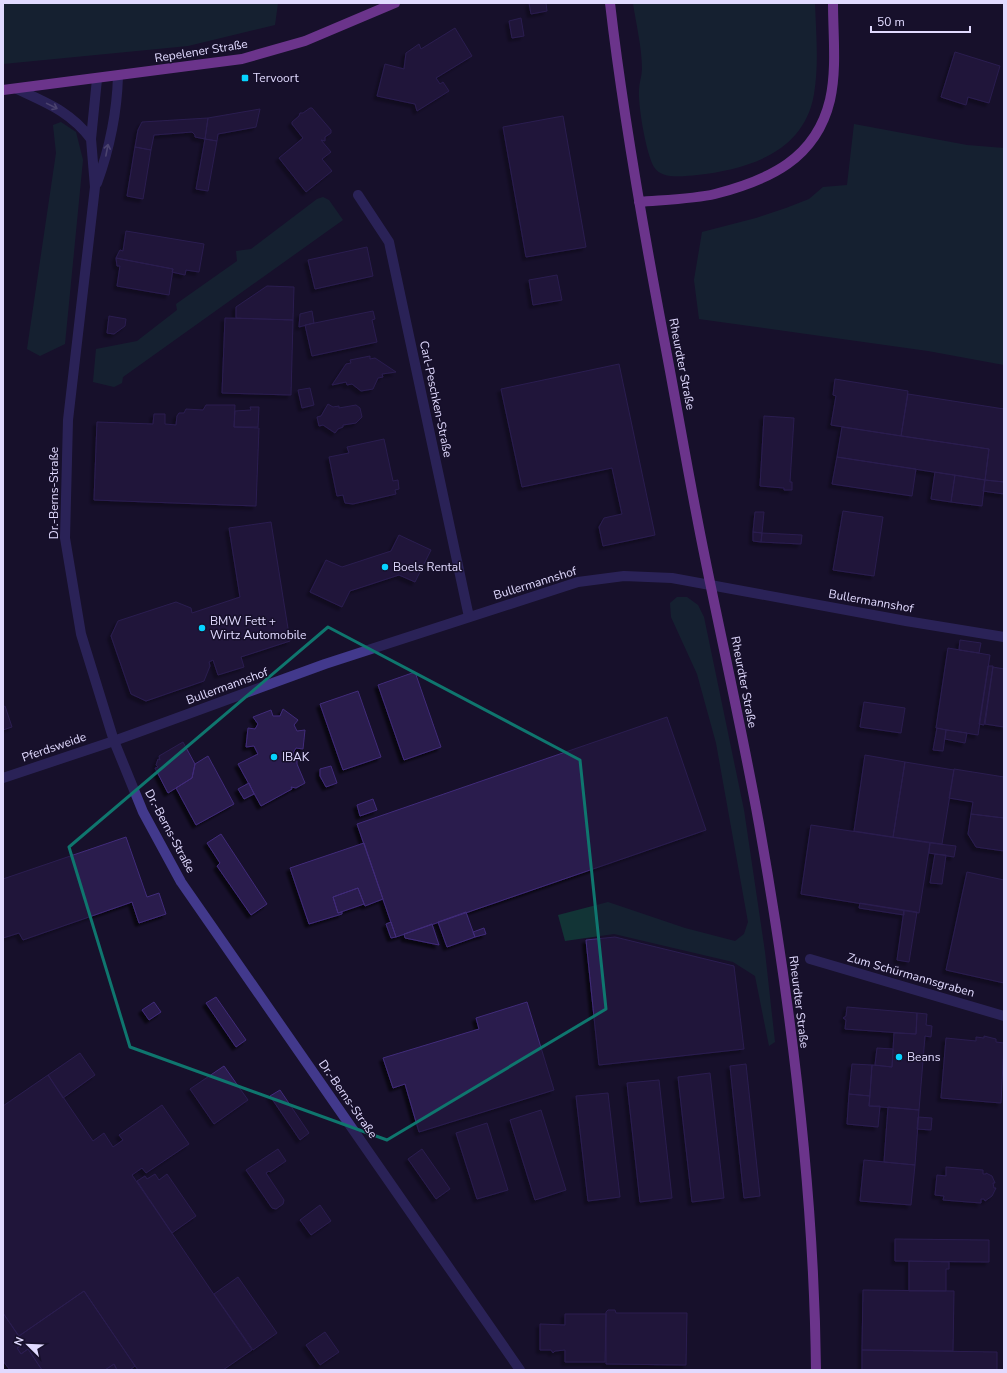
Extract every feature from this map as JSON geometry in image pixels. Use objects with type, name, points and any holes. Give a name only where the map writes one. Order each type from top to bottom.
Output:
[{"type":"main road","name":"Repelener Straße","points":[[3,90],[242,59],[272,52],[305,41],[394,3]]},
{"type":"main road","name":"Rheurdter Straße","points":[[610,3],[618,76],[639,202],[705,558],[718,614],[759,822],[786,992],[804,1150],[816,1314],[816,1370]]},
{"type":"main road","points":[[639,202],[714,194],[769,175],[788,165],[803,153],[824,121],[830,99],[834,74],[833,3]]},
{"type":"street","name":"Dr.-Berns-Straße","points":[[95,187],[106,160],[118,94],[118,76]]},
{"type":"street","name":"Dr.-Berns-Straße","points":[[97,79],[91,139],[95,187],[68,420],[65,538],[82,634],[114,741],[143,812],[181,882],[520,1370]]},
{"type":"street","points":[[17,89],[63,111],[81,125],[91,139]]},
{"type":"street","name":"Carl-Peschken-Straße","points":[[358,195],[389,242],[469,617]]},
{"type":"street","name":"Bullermannshof","points":[[114,741],[325,664],[469,617],[578,582],[624,576],[672,578],[906,621],[1004,637]]},
{"type":"street","name":"Pferdsweide","points":[[3,778],[114,741]]},
{"type":"street","name":"Zum Schürmannsgraben","points":[[810,959],[1004,1016]]},
{"type":"highlighted area","points":[[328,627],[580,760],[606,1009],[387,1140],[130,1047],[69,847]]},
{"type":"green space","points":[[3,3],[278,3],[275,25],[188,46],[3,64]]},
{"type":"green space","points":[[633,3],[815,3],[817,48],[816,83],[808,114],[799,131],[786,144],[771,154],[754,162],[735,168],[697,175],[680,176],[668,176],[658,171],[654,167],[648,151],[641,118],[639,85],[642,72],[642,61]]},
{"type":"green space","points":[[61,122],[76,132],[83,160],[65,344],[40,356],[27,349],[56,153],[53,125]]},
{"type":"green space","points":[[854,124],[967,145],[1004,148],[1004,365],[928,351],[699,319],[694,280],[702,232],[756,218],[786,208],[809,199],[823,187],[847,185]]},
{"type":"green space","points":[[323,197],[329,200],[343,220],[123,377],[122,383],[114,387],[93,382],[96,349],[137,341],[177,310],[176,304],[237,261],[236,251],[251,249],[317,199]]},
{"type":"green space","points":[[677,597],[687,597],[698,605],[704,617],[744,810],[765,952],[775,1042],[769,1046],[755,976],[733,962],[614,934],[565,941],[558,915],[608,902],[685,928],[735,941],[744,934],[748,922],[716,743],[697,674],[671,617],[670,603]]},
{"type":"building","points":[[529,3],[546,3],[547,11],[531,14]]},
{"type":"building","points":[[521,18],[524,36],[512,38],[509,21]]},
{"type":"building","points":[[455,28],[472,56],[436,78],[440,84],[443,82],[449,91],[417,111],[415,104],[377,96],[385,64],[404,69],[406,53],[419,44],[421,49]]},
{"type":"building","points":[[955,52],[1000,66],[989,103],[968,97],[966,105],[941,97]]},
{"type":"building","points":[[312,108],[331,130],[331,133],[325,137],[325,141],[321,140],[331,152],[322,159],[332,171],[306,192],[279,158],[303,138],[292,122],[299,116],[300,113],[303,113]]},
{"type":"building","points":[[260,109],[256,127],[218,134],[217,141],[205,139],[208,118]]},
{"type":"building","points":[[563,116],[586,247],[526,257],[503,127]]},
{"type":"building","points":[[208,118],[205,139],[195,137],[192,132],[154,135],[151,150],[135,147],[138,130],[142,122]]},
{"type":"building","points":[[205,139],[217,141],[208,191],[196,189]]},
{"type":"building","points":[[135,147],[151,150],[143,199],[127,196]]},
{"type":"building","points":[[126,231],[204,244],[199,272],[186,270],[185,275],[172,272],[173,269],[116,258],[120,250],[123,251]]},
{"type":"building","points":[[367,247],[373,276],[315,289],[308,260]]},
{"type":"building","points":[[116,258],[173,269],[169,295],[117,286],[120,266],[117,266]]},
{"type":"building","points":[[557,275],[562,300],[533,305],[529,280]]},
{"type":"building","points":[[267,286],[294,287],[293,320],[236,318],[236,307]]},
{"type":"building","points":[[312,311],[314,323],[299,327],[300,314]]},
{"type":"building","points":[[373,311],[375,319],[372,320],[377,342],[312,356],[305,325]]},
{"type":"building","points":[[109,316],[126,319],[125,326],[114,334],[107,333]]},
{"type":"building","points":[[225,318],[293,320],[291,395],[222,393]]},
{"type":"building","points":[[370,356],[370,359],[375,358],[396,372],[382,374],[383,377],[378,378],[373,389],[361,391],[352,384],[347,385],[346,382],[332,385],[346,364],[351,363],[350,360]]},
{"type":"building","points":[[619,364],[655,535],[603,546],[599,527],[604,518],[622,514],[612,468],[522,487],[501,389]]},
{"type":"building","points":[[835,379],[908,391],[901,436],[831,425],[836,396],[833,395]]},
{"type":"building","points":[[310,388],[314,405],[302,408],[298,390]]},
{"type":"building","points":[[908,394],[1004,409],[1004,482],[985,480],[989,449],[901,436]]},
{"type":"building","points":[[328,404],[333,407],[339,406],[339,408],[356,405],[360,408],[362,417],[356,423],[343,425],[343,427],[338,429],[335,433],[323,425],[319,426],[317,417],[321,416]]},
{"type":"building","points":[[206,405],[235,405],[234,427],[259,428],[256,506],[94,500],[97,422],[153,424],[154,414],[165,414],[165,424],[176,425],[177,416],[179,413],[184,413],[186,409],[203,410]]},
{"type":"building","points":[[250,407],[259,407],[258,427],[234,427],[235,411],[251,410]]},
{"type":"building","points":[[764,416],[794,418],[790,482],[792,482],[792,490],[760,486]]},
{"type":"building","points":[[842,427],[989,449],[985,480],[837,457]]},
{"type":"building","points":[[384,439],[393,481],[398,480],[399,489],[395,490],[396,494],[353,504],[345,503],[343,495],[337,496],[329,457],[349,453],[347,447]]},
{"type":"building","points":[[837,457],[916,469],[912,496],[832,484]]},
{"type":"building","points":[[935,472],[955,475],[951,502],[931,499]]},
{"type":"building","points":[[955,475],[985,480],[982,506],[951,502]]},
{"type":"building","points":[[985,480],[1004,482],[1004,494],[983,491]]},
{"type":"building","points":[[843,511],[883,517],[874,576],[833,570]]},
{"type":"building","points":[[755,512],[764,512],[762,533],[753,532]]},
{"type":"building","points":[[271,522],[290,641],[241,657],[244,667],[218,675],[213,660],[209,662],[210,666],[204,681],[146,701],[131,694],[111,636],[118,621],[176,602],[191,608],[192,613],[240,597],[229,528]]},
{"type":"building","points":[[753,532],[762,533],[761,542],[753,541]]},
{"type":"building","points":[[762,533],[802,535],[801,544],[761,542]]},
{"type":"building","points":[[399,535],[431,550],[415,582],[399,575],[350,591],[342,607],[310,592],[326,560],[342,567],[391,551]]},
{"type":"building","points":[[960,640],[981,643],[979,653],[959,650]]},
{"type":"building","points":[[948,648],[990,655],[978,735],[936,728]]},
{"type":"building","points":[[988,666],[993,666],[984,725],[979,724]]},
{"type":"building","points":[[993,667],[1004,669],[1004,727],[985,724]]},
{"type":"building","points":[[415,672],[441,747],[404,760],[378,685]]},
{"type":"building","points":[[358,691],[381,757],[343,770],[320,704]]},
{"type":"building","points":[[864,702],[905,708],[901,733],[860,727]]},
{"type":"building","points":[[5,706],[12,727],[3,730],[3,707]]},
{"type":"building","name":"IBAK","points":[[283,709],[298,720],[294,725],[297,731],[305,730],[303,749],[296,748],[293,753],[297,759],[297,764],[305,783],[296,788],[291,787],[292,789],[261,806],[238,764],[258,754],[254,746],[246,747],[248,728],[255,729],[258,724],[253,717],[271,710],[273,716],[280,716]]},
{"type":"building","points":[[667,717],[706,830],[396,937],[357,824]]},
{"type":"building","points":[[937,728],[946,730],[943,751],[933,750]]},
{"type":"building","points":[[946,730],[967,733],[965,743],[945,739]]},
{"type":"building","points":[[183,742],[195,764],[192,778],[168,793],[155,768],[158,767],[156,765],[158,759],[160,760],[159,756]]},
{"type":"building","points":[[865,755],[905,762],[893,837],[854,831]]},
{"type":"building","points":[[208,756],[234,804],[196,825],[176,788],[192,778],[195,764]]},
{"type":"building","points":[[905,762],[954,770],[942,844],[893,837]]},
{"type":"building","points":[[331,766],[337,783],[326,787],[320,776],[320,769]]},
{"type":"building","points":[[954,769],[1004,777],[1004,818],[971,814],[973,802],[949,798]]},
{"type":"building","points":[[249,783],[254,794],[244,799],[238,789]]},
{"type":"building","points":[[373,799],[377,810],[360,816],[357,805]]},
{"type":"building","points":[[971,814],[1004,818],[1004,851],[976,847],[968,834]]},
{"type":"building","points":[[811,825],[930,843],[919,913],[801,894]]},
{"type":"building","points":[[221,834],[267,904],[251,915],[217,866],[220,863],[207,843]]},
{"type":"building","points":[[126,837],[147,897],[159,893],[166,914],[139,923],[132,902],[23,940],[19,933],[3,938],[3,879]]},
{"type":"building","points":[[364,843],[383,899],[365,906],[358,888],[333,897],[338,913],[342,912],[342,914],[309,924],[290,868]]},
{"type":"building","points":[[930,843],[956,846],[954,857],[929,853]]},
{"type":"building","points":[[935,854],[946,855],[942,884],[930,883]]},
{"type":"building","points":[[967,872],[1004,880],[1004,983],[946,970]]},
{"type":"building","points":[[358,888],[364,904],[338,913],[333,897]]},
{"type":"building","points":[[860,903],[904,910],[904,915],[859,908]]},
{"type":"building","points":[[904,910],[917,912],[909,962],[897,960]]},
{"type":"building","points":[[466,912],[475,937],[447,947],[438,922]]},
{"type":"building","points":[[391,922],[396,937],[391,938],[386,924]]},
{"type":"building","points":[[432,924],[439,945],[405,938],[404,934]]},
{"type":"building","points":[[484,928],[486,934],[475,937],[473,932]]},
{"type":"building","points":[[615,937],[734,966],[744,1049],[599,1065],[586,940]]},
{"type":"building","points":[[216,997],[246,1040],[236,1047],[206,1003]]},
{"type":"building","points":[[154,1002],[161,1012],[149,1020],[142,1010]]},
{"type":"building","points":[[527,1002],[554,1090],[419,1132],[405,1084],[393,1088],[383,1058],[479,1029],[476,1018]]},
{"type":"building","points":[[847,1007],[917,1013],[916,1034],[845,1029],[846,1020],[843,1018],[846,1016]]},
{"type":"building","points":[[917,1013],[927,1014],[926,1025],[932,1026],[931,1037],[925,1036],[919,1110],[869,1106],[872,1065],[892,1067],[894,1033],[916,1034]]},
{"type":"building","points":[[984,1036],[996,1039],[996,1042],[1004,1043],[1001,1103],[941,1098],[946,1038],[976,1041],[976,1037],[984,1038]]},
{"type":"building","points":[[877,1048],[893,1049],[892,1067],[875,1065]]},
{"type":"building","points":[[80,1053],[95,1075],[63,1098],[48,1075]]},
{"type":"building","points":[[746,1064],[760,1196],[744,1198],[730,1066]]},
{"type":"building","points":[[852,1064],[872,1065],[870,1096],[849,1094]]},
{"type":"building","points":[[224,1066],[248,1100],[214,1124],[190,1089]]},
{"type":"building","points":[[710,1073],[724,1198],[692,1202],[678,1077]]},
{"type":"building","points":[[48,1075],[93,1141],[104,1133],[113,1147],[123,1140],[119,1135],[162,1105],[189,1144],[146,1173],[142,1168],[132,1175],[252,1350],[223,1370],[138,1370],[84,1291],[19,1336],[3,1313],[3,1106]]},
{"type":"building","points":[[659,1080],[672,1198],[640,1202],[627,1083]]},
{"type":"building","points":[[280,1090],[309,1133],[300,1140],[270,1096]]},
{"type":"building","points":[[608,1093],[620,1197],[588,1201],[576,1096]]},
{"type":"building","points":[[849,1094],[870,1096],[869,1106],[880,1106],[878,1127],[847,1124]]},
{"type":"building","points":[[888,1107],[919,1110],[915,1165],[884,1162]]},
{"type":"building","points":[[541,1110],[566,1190],[535,1200],[510,1120]]},
{"type":"building","points":[[918,1117],[932,1118],[931,1130],[917,1129]]},
{"type":"building","points":[[487,1123],[508,1190],[477,1199],[456,1133]]},
{"type":"building","points":[[278,1149],[286,1161],[270,1172],[269,1171],[266,1173],[284,1200],[283,1204],[276,1209],[272,1208],[246,1170]]},
{"type":"building","points":[[422,1149],[450,1189],[436,1199],[408,1159]]},
{"type":"building","points":[[864,1160],[915,1165],[911,1205],[860,1201]]},
{"type":"building","points":[[946,1167],[983,1170],[983,1174],[986,1173],[992,1176],[995,1183],[993,1183],[994,1188],[996,1188],[992,1196],[985,1201],[984,1199],[981,1199],[981,1203],[943,1200],[944,1196],[935,1195],[937,1175],[946,1176]]},
{"type":"building","points":[[155,1174],[159,1180],[167,1174],[196,1216],[172,1233],[137,1181],[145,1176],[147,1179]]},
{"type":"building","points":[[320,1205],[331,1221],[311,1235],[300,1220]]},
{"type":"building","points":[[895,1239],[989,1240],[989,1262],[895,1261]]},
{"type":"building","points":[[909,1261],[949,1262],[949,1269],[946,1269],[946,1291],[909,1291]]},
{"type":"building","points":[[238,1277],[277,1333],[253,1350],[214,1294]]},
{"type":"building","points":[[863,1290],[954,1291],[953,1351],[862,1350]]},
{"type":"building","points":[[84,1291],[135,1366],[130,1370],[117,1370],[114,1364],[105,1370],[42,1370],[28,1349],[21,1354],[17,1348],[24,1344],[19,1336]]},
{"type":"building","points":[[608,1310],[615,1310],[616,1313],[687,1313],[686,1365],[606,1364],[606,1312]]},
{"type":"building","points":[[3,1313],[24,1344],[17,1348],[21,1354],[28,1349],[42,1370],[10,1370],[3,1361]]},
{"type":"building","points":[[565,1314],[606,1314],[605,1362],[565,1362],[565,1350],[555,1351],[553,1353],[551,1350],[540,1350],[540,1324],[565,1325]]},
{"type":"building","points":[[325,1332],[339,1352],[320,1365],[306,1345]]},
{"type":"building","points":[[862,1350],[997,1352],[997,1370],[862,1370]]},
{"type":"building","points":[[114,1364],[117,1370],[105,1370]]},
{"type":"place","name":"Tervoort","points":[[245,78]]},
{"type":"place","name":"Boels Rental","points":[[385,567]]},
{"type":"place","name":"BMW Fett + Wirtz Automobile","points":[[202,628]]},
{"type":"place","name":"IBAK","points":[[274,757]]},
{"type":"place","name":"Beans","points":[[899,1057]]}]
